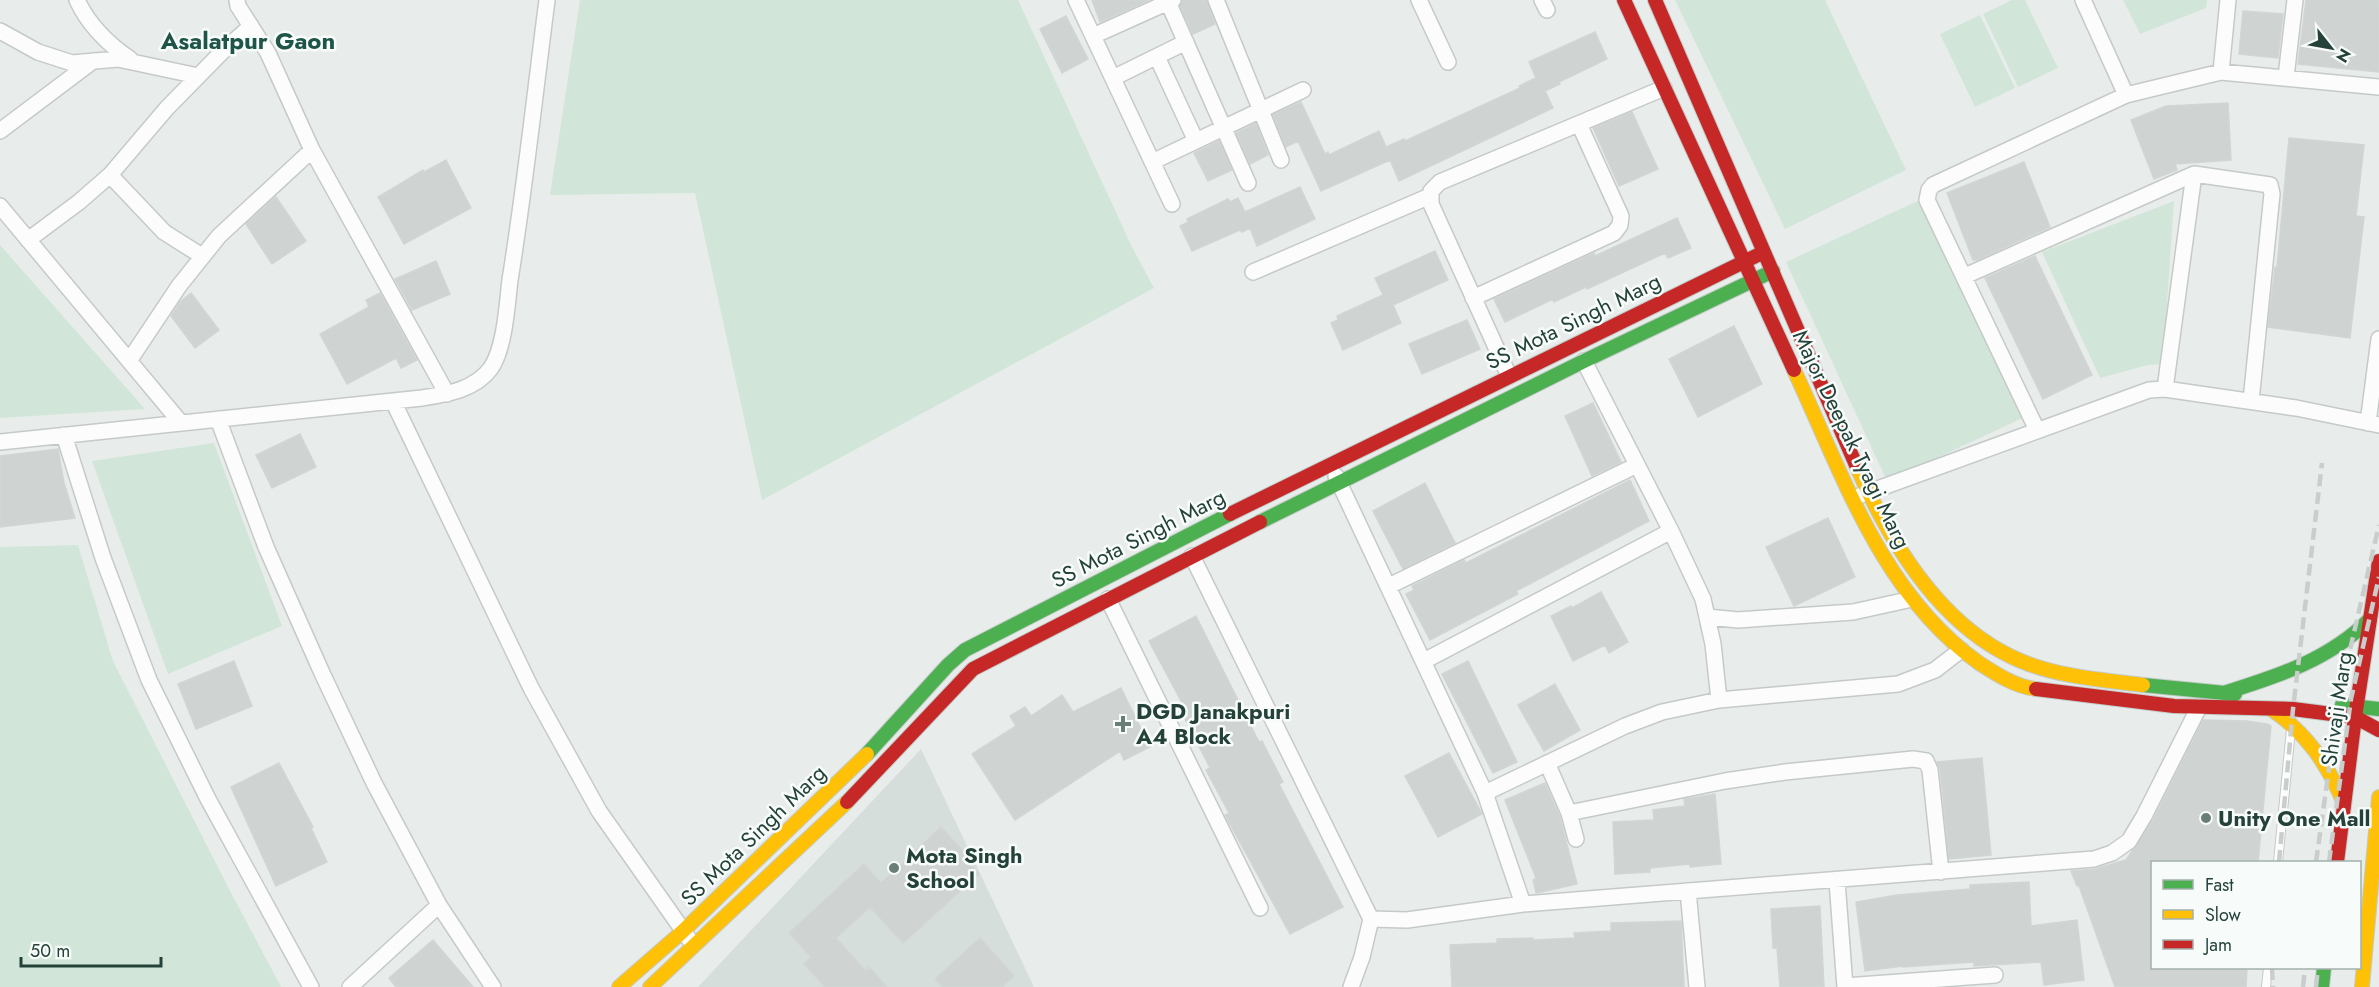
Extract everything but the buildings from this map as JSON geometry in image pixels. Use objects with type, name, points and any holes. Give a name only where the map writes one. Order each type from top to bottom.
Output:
[{"type":"street","points":[[77,0],[87,19],[110,46],[133,62]]},
{"type":"street","points":[[237,0],[238,6],[268,53],[312,150],[447,394]]},
{"type":"street","points":[[0,442],[393,401],[447,394],[470,387],[491,368],[501,342],[525,187],[547,0]]},
{"type":"street","points":[[1076,0],[1172,204]]},
{"type":"street","points":[[1216,0],[1281,160]]},
{"type":"street","points":[[1419,0],[1448,62]]},
{"type":"street","name":"Major Deepak Tyagi Marg","points":[[1624,0],[1754,280],[1861,495],[1937,596],[1980,636],[2011,656],[2048,670],[2356,712],[2379,730]]},
{"type":"street","name":"Major Deepak Tyagi Marg","points":[[1655,0],[1773,271],[1861,495],[1869,533],[1912,599],[1961,650],[1990,670],[2025,688],[2174,706],[2271,709],[2292,716],[2379,709]]},
{"type":"street","points":[[2083,0],[2126,94]]},
{"type":"street","points":[[2221,72],[2228,0]]},
{"type":"street","points":[[2286,77],[2295,0]]},
{"type":"street","points":[[1093,36],[1171,1],[1186,42],[1248,183]]},
{"type":"street","points":[[28,240],[79,202],[110,175],[198,76],[251,26]]},
{"type":"street","points":[[0,31],[38,52],[72,63],[118,59],[198,76]]},
{"type":"street","points":[[1113,78],[1186,42]]},
{"type":"street","points":[[1156,57],[1196,141]]},
{"type":"street","points":[[0,131],[93,61]]},
{"type":"street","points":[[2037,430],[1928,200],[1929,190],[1933,185],[2126,94],[2221,72],[2379,87]]},
{"type":"street","points":[[1509,376],[1431,204],[1430,196],[1434,186],[1664,88]]},
{"type":"street","points":[[1152,162],[1303,90]]},
{"type":"street","points":[[1473,297],[1614,233],[1620,225],[1621,216],[1579,124]]},
{"type":"street","points":[[129,361],[179,286],[219,236],[312,150]]},
{"type":"street","points":[[1965,276],[2194,174],[2266,183],[2273,189],[2251,401]]},
{"type":"street","points":[[2165,389],[2194,174]]},
{"type":"street","points":[[110,175],[164,232],[202,256]]},
{"type":"street","points":[[1253,272],[1430,196]]},
{"type":"street","points":[[0,206],[181,423]]},
{"type":"street","name":"SS Mota Singh Marg","points":[[619,987],[682,932],[867,754],[948,665],[965,650],[1153,552],[1764,252]]},
{"type":"street","name":"SS Mota Singh Marg","points":[[650,987],[840,809],[973,669],[1340,482],[1584,361],[1773,271]]},
{"type":"street","points":[[1861,495],[2131,395],[2165,389],[2296,408],[2373,424],[2379,339]]},
{"type":"street","points":[[1584,361],[1695,580],[1708,617],[1719,700]]},
{"type":"street","points":[[393,401],[531,688],[599,811],[682,932],[695,945]]},
{"type":"street","points":[[218,419],[266,547],[374,783],[439,905],[493,987]]},
{"type":"street","points":[[64,435],[103,558],[149,680],[208,799],[311,987]]},
{"type":"street","points":[[1330,464],[1485,793],[1523,904]]},
{"type":"street","points":[[1389,586],[1637,465]]},
{"type":"street","points":[[1424,661],[1671,531]]},
{"type":"street","points":[[1192,556],[1371,919],[1362,957],[1351,987]]},
{"type":"street","name":"Shivaji Marg","points":[[2337,861],[2356,712],[2379,561]]},
{"type":"street","points":[[1108,599],[1260,908]]},
{"type":"street","points":[[1708,617],[1738,620],[1853,612],[1912,599]]},
{"type":"street","points":[[2224,693],[2282,674],[2309,662],[2348,641],[2370,619]]},
{"type":"street","points":[[1485,793],[1625,726],[1662,712],[1719,700],[1898,684],[1935,670],[1961,650]]},
{"type":"street","points":[[1371,919],[1407,920],[1523,904],[2094,859],[2112,853],[2129,841],[2199,707]]},
{"type":"street","points":[[2292,716],[2318,752],[2334,779],[2344,803]]},
{"type":"street","points":[[1569,813],[1725,781],[1785,772],[1913,759],[1926,761],[1930,770],[1941,872]]},
{"type":"street","points":[[1547,763],[1569,813],[1576,839]]},
{"type":"street","points":[[2362,987],[2379,797]]},
{"type":"street","points":[[1837,881],[1845,987],[1995,975]]},
{"type":"street","points":[[1688,891],[1697,987]]},
{"type":"street","points":[[350,987],[439,905]]},
{"type":"street","points":[[2322,987],[2324,969]]},
{"type":"lane","points":[[2278,861],[2292,716]]},
{"type":"lane","points":[[2266,987],[2268,969]]},
{"type":"shaded area","name":"Mota Singh School","points":[[921,749],[1034,987],[698,987]]},
{"type":"green space","points":[[580,0],[1018,0],[1132,247],[1154,288],[762,500],[695,193],[550,195]]},
{"type":"green space","points":[[1675,0],[1825,0],[1906,170],[1785,229]]},
{"type":"green space","points":[[2012,0],[2025,0],[2058,68],[2018,87],[1983,14]]},
{"type":"green space","points":[[2123,0],[2207,0],[2206,8],[2140,34]]},
{"type":"green space","points":[[1980,15],[2015,88],[1975,107],[1940,34]]},
{"type":"green space","points":[[1924,198],[2025,417],[1887,481],[1786,262]]},
{"type":"green space","points":[[2174,201],[2163,364],[2148,365],[2100,378],[2042,252]]},
{"type":"green space","points":[[0,245],[145,409],[0,418]]},
{"type":"green space","points":[[214,443],[282,626],[168,674],[92,461]]},
{"type":"green space","points":[[78,545],[113,661],[281,987],[0,987],[0,547]]},
{"type":"railway","points":[[2279,861],[2293,709],[2322,463]]},
{"type":"railway","points":[[2316,861],[2339,697],[2379,525]]},
{"type":"railway","points":[[2329,861],[2351,699],[2379,577]]},
{"type":"railway","points":[[2272,969],[2273,987]]},
{"type":"railway","points":[[2303,987],[2305,969]]},
{"type":"railway","points":[[2316,987],[2318,969]]},
{"type":"traffic: fast","points":[[1260,522],[1584,361],[1773,271]]},
{"type":"traffic: fast","points":[[867,754],[948,665],[965,650],[1230,514]]},
{"type":"traffic: fast","points":[[2224,693],[2283,673],[2320,656],[2370,619]]},
{"type":"traffic: fast","points":[[2143,685],[2235,694]]},
{"type":"traffic: fast","points":[[2342,705],[2379,709]]},
{"type":"traffic: fast","points":[[2322,987],[2324,969]]},
{"type":"traffic: slow","points":[[1794,370],[1868,530],[1890,568],[1916,603],[1945,635],[1979,663],[2014,683],[2036,689]]},
{"type":"traffic: slow","points":[[1856,465],[1884,523],[1902,552],[1942,605],[1966,627],[1992,646],[2021,661],[2050,671],[2143,685]]},
{"type":"traffic: slow","points":[[2271,709],[2295,728],[2315,750],[2344,803]]},
{"type":"traffic: slow","points":[[619,987],[682,932],[867,754]]},
{"type":"traffic: slow","points":[[2362,987],[2379,797]]},
{"type":"traffic: slow","points":[[650,987],[847,802]]},
{"type":"traffic: jam","points":[[1624,0],[1794,370]]},
{"type":"traffic: jam","points":[[1655,0],[1856,465]]},
{"type":"traffic: jam","points":[[1230,514],[1764,252]]},
{"type":"traffic: jam","points":[[847,802],[973,669],[1260,522]]},
{"type":"traffic: jam","points":[[2337,861],[2355,717],[2379,561]]},
{"type":"traffic: jam","points":[[2036,689],[2174,706],[2293,709],[2355,717],[2379,730]]},
{"type":"place","name":"DGD Janakpuri A4 Block","points":[[1123,724]]},
{"type":"place","name":"Unity One Mall","points":[[2206,818]]},
{"type":"place","name":"Mota Singh School","points":[[894,868]]},
{"type":"district","name":"Asalatpur Gaon","points":[[248,40]]}]
